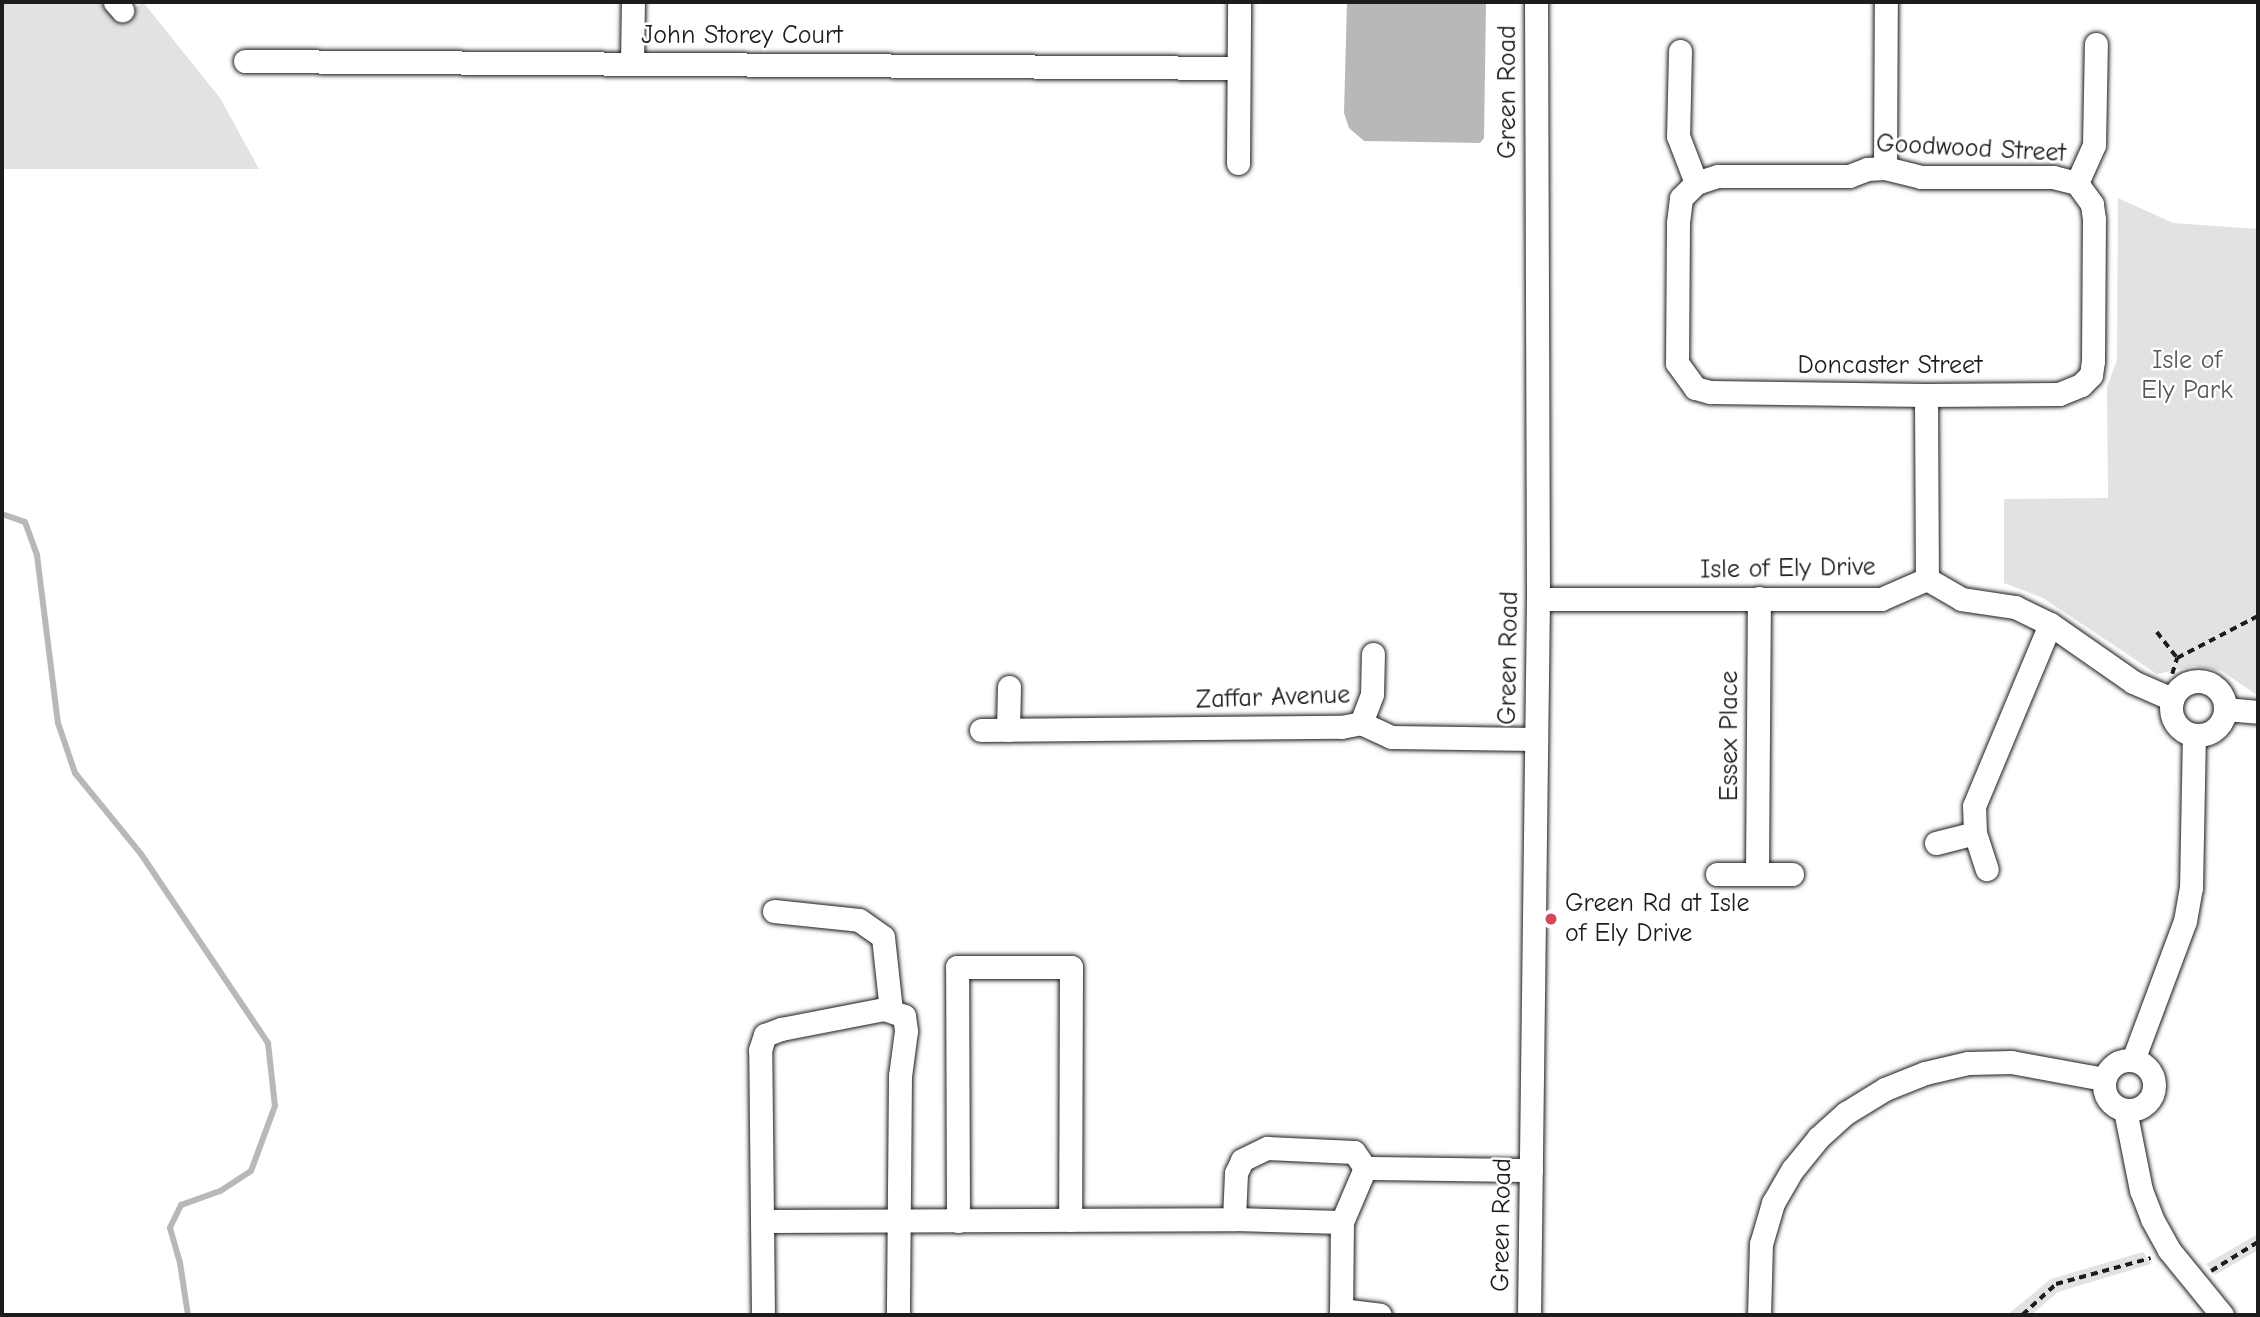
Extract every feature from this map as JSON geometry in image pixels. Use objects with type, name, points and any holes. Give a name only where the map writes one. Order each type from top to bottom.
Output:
[{"type":"street","points":[[632,63],[633,2]]},
{"type":"street","points":[[1238,163],[1239,2]]},
{"type":"street","name":"Green Road","points":[[1529,1315],[1538,599],[1536,2]]},
{"type":"street","points":[[1885,168],[1886,2]]},
{"type":"street","points":[[2077,183],[2094,145],[2096,44]]},
{"type":"street","points":[[1680,51],[1678,136],[1696,183]]},
{"type":"street","name":"John Storey Court","points":[[245,61],[1238,68]]},
{"type":"street","name":"Goodwood Street","points":[[1696,183],[1718,176],[1849,176],[1867,169],[1885,168],[1921,177],[2053,177],[2077,183]]},
{"type":"street","name":"Doncaster Street","points":[[1696,183],[1681,198],[1678,223],[1677,363],[1695,388],[1710,392],[1926,396],[2059,394],[2072,391],[2091,375],[2094,219],[2092,204],[2077,183]]},
{"type":"street","points":[[1926,396],[1927,579],[1961,599],[2015,607],[2050,624],[2133,682],[2172,699]]},
{"type":"street","name":"Isle of Ely Drive","points":[[1538,599],[1881,599],[1927,579]]},
{"type":"street","name":"Essex Place","points":[[1757,874],[1759,598]]},
{"type":"street","points":[[1987,869],[1975,833],[1974,806],[2050,624]]},
{"type":"street","points":[[1361,723],[1373,694],[1373,654]]},
{"type":"street","points":[[2201,681],[2218,690],[2225,709],[2215,729],[2194,735],[2183,731],[2174,722],[2170,711],[2172,699],[2182,685],[2201,681]]},
{"type":"street","points":[[1008,730],[1009,687]]},
{"type":"street","points":[[2225,709],[2258,712]]},
{"type":"street","name":"Zaffar Avenue","points":[[981,730],[1341,727],[1361,723],[1391,737],[1536,739]]},
{"type":"street","points":[[2133,1060],[2185,921],[2191,888],[2194,735]]},
{"type":"street","points":[[1936,843],[1975,833]]},
{"type":"street","points":[[1717,874],[1793,874]]},
{"type":"street","points":[[774,911],[859,920],[883,937],[891,1011]]},
{"type":"street","points":[[958,1220],[957,967],[1071,967],[1070,1220]]},
{"type":"street","points":[[763,1315],[760,1050],[765,1035],[780,1029],[884,1009],[904,1016],[906,1031],[900,1076],[898,1315]]},
{"type":"street","points":[[2133,1060],[2149,1070],[2154,1089],[2144,1105],[2126,1110],[2108,1100],[2104,1079],[2115,1064],[2133,1060]]},
{"type":"street","points":[[1759,1315],[1761,1244],[1773,1203],[1793,1169],[1818,1138],[1846,1112],[1885,1089],[1926,1073],[1968,1063],[2011,1062],[2104,1079]]},
{"type":"street","points":[[2126,1110],[2141,1190],[2152,1219],[2169,1250],[2222,1315]]},
{"type":"street","points":[[1234,1219],[1236,1173],[1242,1160],[1267,1148],[1354,1152],[1366,1168]]},
{"type":"street","points":[[1366,1168],[1531,1170]]},
{"type":"street","points":[[1366,1168],[1342,1222],[1341,1313],[1380,1315]]},
{"type":"street","points":[[762,1221],[1234,1219],[1342,1222]]},
{"type":"path","points":[[2172,674],[2177,659],[2258,615]]},
{"type":"path","points":[[2157,632],[2177,659]]},
{"type":"path","points":[[2194,1281],[2258,1242]]},
{"type":"path","points":[[2022,1315],[2056,1284],[2153,1257]]},
{"type":"green space","points":[[2,2],[100,2],[117,22],[143,2],[220,98],[259,169],[2,169]]},
{"type":"green space","name":"Isle of Ely Park","points":[[2118,198],[2173,223],[2258,229],[2258,696],[2222,671],[2194,666],[2157,674],[2043,598],[2004,583],[2004,499],[2108,498],[2107,387],[2117,360]]},
{"type":"green space","points":[[2258,1234],[2258,1250],[2215,1275],[2206,1264]]},
{"type":"green space","points":[[2143,1252],[2151,1264],[2058,1292],[2031,1315],[2007,1315],[2051,1279]]},
{"type":"shaded area","points":[[1347,2],[1486,2],[1484,138],[1480,143],[1364,141],[1349,128],[1344,113]]},
{"type":"waterway","points":[[2,514],[25,522],[37,555],[58,723],[75,773],[141,854],[268,1043],[275,1106],[251,1171],[220,1191],[181,1205],[170,1228],[180,1263],[188,1315]]},
{"type":"place","name":"Green Rd at Isle of Ely Drive","points":[[1551,919]]}]
